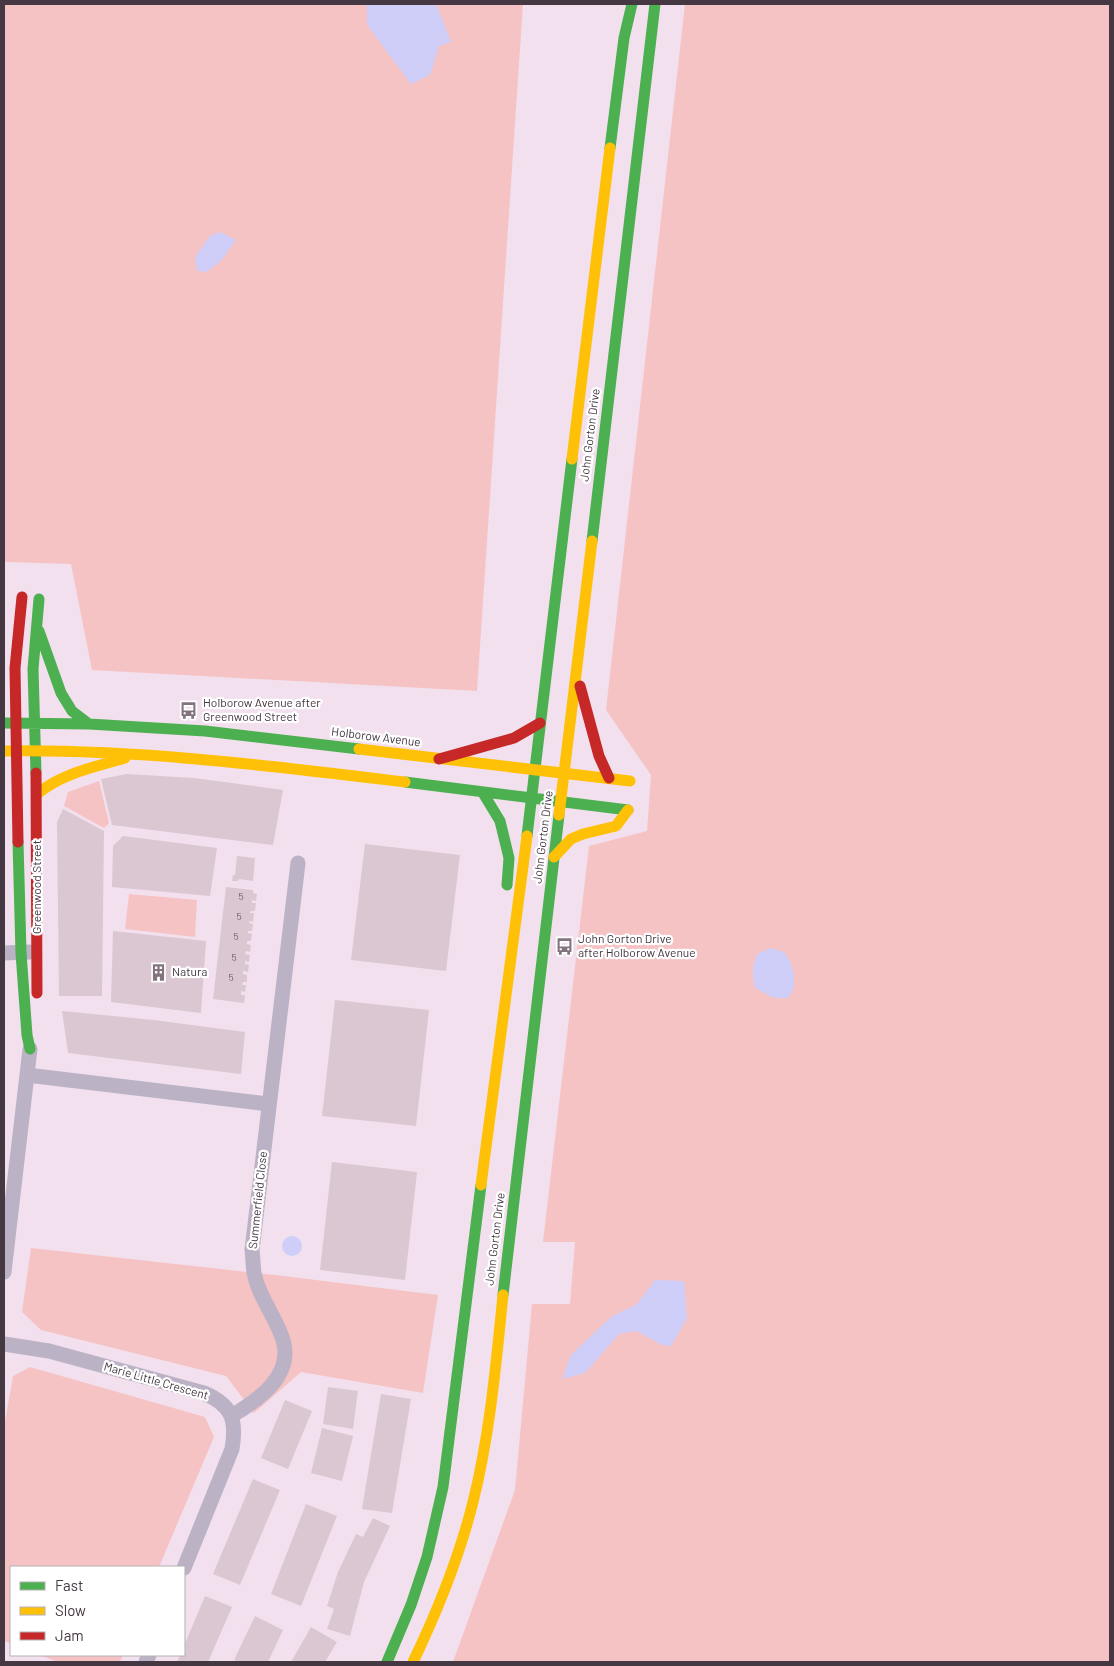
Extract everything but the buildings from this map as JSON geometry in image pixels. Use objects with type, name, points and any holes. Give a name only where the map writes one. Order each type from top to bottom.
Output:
[{"type":"main road","name":"John Gorton Drive","points":[[387,1662],[411,1605],[427,1557],[443,1487],[489,1118],[532,798],[624,38],[632,4]]},
{"type":"main road","name":"John Gorton Drive","points":[[413,1662],[433,1622],[466,1530],[479,1477],[488,1426],[656,4]]},
{"type":"main road","name":"Greenwood Street","points":[[22,597],[15,668],[16,751],[21,953],[27,1035],[30,1049]]},
{"type":"main road","name":"Greenwood Street","points":[[30,1049],[36,1036],[37,794],[33,670],[39,599]]},
{"type":"main road","points":[[36,623],[61,692],[72,711],[89,724]]},
{"type":"main road","points":[[4,688],[10,685],[15,668]]},
{"type":"main road","points":[[576,671],[599,756],[609,778]]},
{"type":"main road","name":"Holborow Avenue","points":[[4,723],[89,724],[205,731],[630,781]]},
{"type":"main road","points":[[439,759],[514,738],[540,723]]},
{"type":"main road","points":[[4,751],[36,750],[138,754],[289,768],[628,810],[616,826],[571,839],[554,857]]},
{"type":"main road","points":[[37,794],[43,788],[60,779],[138,754]]},
{"type":"main road","points":[[483,793],[500,821],[509,858],[506,896]]},
{"type":"main road","points":[[7,820],[18,845]]},
{"type":"main road","points":[[504,925],[502,953],[506,995]]},
{"type":"main road","points":[[495,1272],[506,1266]]},
{"type":"main road","points":[[443,1487],[457,1476]]},
{"type":"street","name":"Summerfield Close","points":[[231,1416],[252,1404],[277,1380],[285,1358],[284,1341],[254,1275],[252,1250],[298,863]]},
{"type":"street","points":[[4,953],[37,952]]},
{"type":"street","name":"Greenwood Street","points":[[4,1272],[30,1049]]},
{"type":"street","points":[[27,1075],[268,1104]]},
{"type":"street","name":"Marie Little Crescent","points":[[4,1344],[49,1351],[204,1393],[217,1399],[231,1416]]},
{"type":"street","points":[[185,1566],[232,1449],[235,1433],[231,1416]]},
{"type":"shaded area","points":[[4,4],[523,4],[477,691],[92,670],[71,564],[4,562]]},
{"type":"shaded area","points":[[685,4],[1110,4],[1110,1662],[453,1662],[515,1490],[532,1304],[570,1304],[575,1242],[543,1242],[589,846],[647,831],[651,775],[606,710]]},
{"type":"shaded area","points":[[99,781],[109,823],[104,828],[64,806],[68,792]]},
{"type":"shaded area","points":[[129,894],[197,900],[195,937],[125,929]]},
{"type":"shaded area","points":[[31,1248],[438,1295],[423,1393],[301,1372],[254,1413],[226,1376],[41,1330],[22,1312]]},
{"type":"shaded area","points":[[30,1367],[205,1417],[214,1437],[159,1566],[10,1566],[10,1644],[4,1641],[4,1427],[13,1376]]},
{"type":"shaded area","points":[[42,1656],[123,1656],[120,1662],[58,1662]]},
{"type":"water","points":[[367,4],[436,4],[451,42],[439,46],[430,75],[411,84],[367,25]]},
{"type":"water","points":[[220,232],[236,240],[221,261],[206,272],[197,271],[195,257],[210,236]]},
{"type":"water","points":[[770,948],[784,952],[790,961],[794,974],[794,988],[788,998],[774,998],[755,988],[753,971],[755,958],[757,954]]},
{"type":"water","points":[[288,1236],[296,1236],[302,1242],[302,1250],[296,1256],[288,1256],[282,1250],[282,1242]]},
{"type":"water","points":[[655,1280],[684,1281],[687,1318],[671,1346],[662,1345],[636,1331],[619,1334],[585,1373],[562,1379],[571,1355],[611,1317],[637,1304]]},
{"type":"traffic: fast","points":[[610,148],[624,38],[632,4]]},
{"type":"traffic: fast","points":[[592,541],[655,4]]},
{"type":"traffic: fast","points":[[527,836],[572,459]]},
{"type":"traffic: fast","points":[[36,773],[33,669],[39,599]]},
{"type":"traffic: fast","points":[[39,631],[61,693],[72,711],[89,724]]},
{"type":"traffic: fast","points":[[4,723],[89,724],[205,731],[359,749]]},
{"type":"traffic: fast","points":[[405,782],[628,810]]},
{"type":"traffic: fast","points":[[483,793],[500,821],[509,858],[507,885]]},
{"type":"traffic: fast","points":[[503,1295],[559,815]]},
{"type":"traffic: fast","points":[[18,842],[21,953],[27,1035],[30,1049]]},
{"type":"traffic: fast","points":[[387,1662],[411,1605],[427,1557],[443,1487],[481,1185]]},
{"type":"traffic: slow","points":[[572,459],[610,148]]},
{"type":"traffic: slow","points":[[559,815],[592,541]]},
{"type":"traffic: slow","points":[[359,749],[630,781]]},
{"type":"traffic: slow","points":[[4,751],[54,751],[155,756],[405,782]]},
{"type":"traffic: slow","points":[[37,794],[68,776],[125,758]]},
{"type":"traffic: slow","points":[[554,857],[571,839],[616,826],[628,810]]},
{"type":"traffic: slow","points":[[481,1185],[527,836]]},
{"type":"traffic: slow","points":[[413,1662],[447,1584],[473,1502],[488,1425],[503,1295]]},
{"type":"traffic: jam","points":[[18,842],[15,668],[22,597]]},
{"type":"traffic: jam","points":[[580,686],[599,756],[609,778]]},
{"type":"traffic: jam","points":[[439,759],[514,738],[540,723]]},
{"type":"traffic: jam","points":[[36,773],[37,993]]},
{"type":"place","name":"Holborow Avenue after Greenwood Street","points":[[189,710]]},
{"type":"place","name":"John Gorton Drive after Holborow Avenue","points":[[564,946]]},
{"type":"place","name":"Natura","points":[[158,972]]}]
